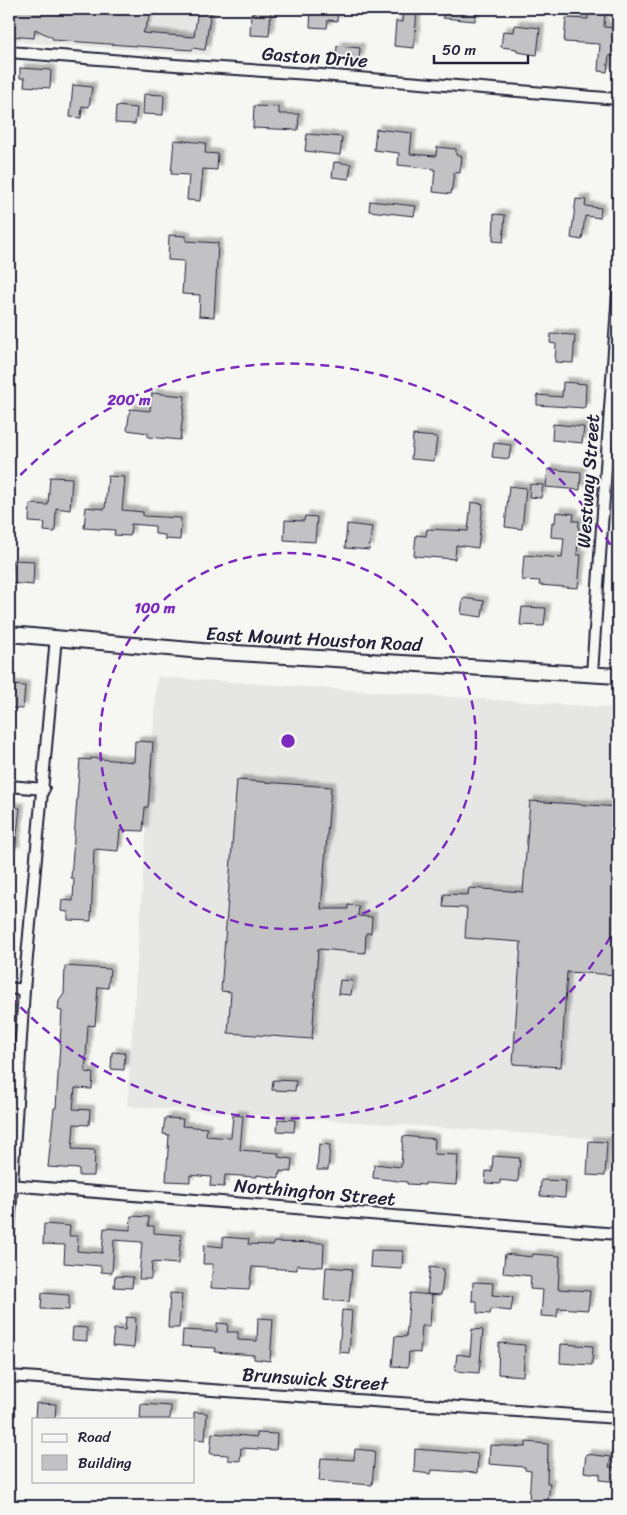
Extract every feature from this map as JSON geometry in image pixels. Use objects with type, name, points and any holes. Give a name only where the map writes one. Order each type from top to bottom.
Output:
[{"type":"main road","name":"East Mount Houston Road","points":[[9,634],[202,651],[618,676]]},
{"type":"street","name":"Gaston Drive","points":[[9,52],[618,99]]},
{"type":"street","name":"Westway Street","points":[[592,674],[618,291]]},
{"type":"street","points":[[9,1231],[10,1185],[24,990],[44,789],[56,637]]},
{"type":"street","points":[[9,786],[44,789]]},
{"type":"street","points":[[9,988],[24,990]]},
{"type":"street","name":"Northington Street","points":[[10,1185],[618,1234]]},
{"type":"street","name":"Brunswick Street","points":[[9,1376],[618,1418]]},
{"type":"shaded area","points":[[9,9],[216,9],[210,55],[9,41]]},
{"type":"shaded area","points":[[157,677],[618,708],[618,1140],[127,1106]]},
{"type":"building","points":[[9,9],[153,9],[143,33],[194,37],[198,9],[211,9],[205,50],[193,48],[192,50],[53,40],[53,38],[35,29],[34,38],[9,36]]},
{"type":"building","points":[[254,9],[271,9],[269,36],[250,35],[251,14],[254,14]]},
{"type":"building","points":[[311,9],[338,9],[337,21],[328,20],[327,28],[310,27]]},
{"type":"building","points":[[403,9],[417,9],[414,48],[394,46],[396,21],[402,22]]},
{"type":"building","points":[[444,9],[476,9],[475,21],[443,18]]},
{"type":"building","points":[[588,9],[605,9],[604,27],[618,28],[618,56],[609,56],[607,72],[598,71],[600,44],[564,42],[566,18],[588,19]]},
{"type":"building","points":[[515,25],[540,28],[537,55],[517,52],[517,49],[501,47],[503,31],[514,32]]},
{"type":"building","points":[[337,46],[360,48],[359,60],[336,58]]},
{"type":"building","points":[[20,68],[51,70],[50,88],[24,86],[25,78],[20,78]]},
{"type":"building","points":[[73,85],[92,87],[89,107],[82,106],[81,118],[70,117]]},
{"type":"building","points":[[144,94],[164,95],[163,115],[143,114]]},
{"type":"building","points":[[116,106],[137,108],[135,124],[115,123]]},
{"type":"building","points":[[254,106],[279,107],[279,114],[299,114],[298,130],[253,128]]},
{"type":"building","points":[[376,129],[412,133],[410,154],[436,156],[437,147],[456,149],[456,155],[462,156],[460,173],[454,172],[451,194],[433,192],[435,169],[398,165],[399,153],[374,150]]},
{"type":"building","points":[[307,134],[342,137],[340,155],[305,151]]},
{"type":"building","points":[[174,140],[206,143],[205,153],[218,154],[217,170],[203,169],[200,201],[187,200],[189,175],[171,174]]},
{"type":"building","points":[[334,162],[351,164],[349,179],[332,177]]},
{"type":"building","points":[[576,199],[586,200],[585,206],[601,208],[600,218],[585,216],[582,240],[571,238]]},
{"type":"building","points":[[370,201],[416,206],[414,216],[369,211]]},
{"type":"building","points":[[494,214],[505,215],[503,242],[493,241]]},
{"type":"building","points":[[169,235],[186,236],[186,241],[218,243],[214,317],[199,316],[200,295],[182,294],[184,261],[168,260]]},
{"type":"building","points":[[551,334],[575,335],[573,363],[555,362],[556,344],[550,343]]},
{"type":"building","points":[[563,382],[586,384],[585,408],[537,405],[537,395],[562,397]]},
{"type":"building","points":[[152,393],[185,396],[180,440],[148,437],[148,433],[127,430],[130,409],[150,411]]},
{"type":"building","points":[[553,424],[584,427],[582,443],[552,440]]},
{"type":"building","points":[[413,435],[437,437],[434,461],[411,459]]},
{"type":"building","points":[[494,443],[511,445],[509,459],[492,457]]},
{"type":"building","points":[[548,469],[581,472],[580,490],[546,487]]},
{"type":"building","points":[[108,476],[125,477],[122,510],[143,512],[143,516],[181,518],[180,540],[165,539],[165,535],[155,534],[155,526],[131,524],[130,536],[114,535],[115,530],[84,528],[86,507],[105,509]]},
{"type":"building","points":[[50,477],[72,478],[70,510],[56,508],[55,532],[44,531],[45,523],[29,522],[30,504],[48,505]]},
{"type":"building","points":[[530,484],[543,485],[541,498],[529,497]]},
{"type":"building","points":[[509,486],[526,488],[522,529],[505,527]]},
{"type":"building","points":[[471,502],[483,504],[478,548],[456,545],[455,559],[414,556],[416,535],[426,536],[427,529],[468,531]]},
{"type":"building","points":[[556,512],[574,514],[573,521],[579,521],[577,555],[581,555],[578,588],[539,585],[540,581],[522,580],[524,555],[562,558],[564,538],[551,537],[552,522],[555,523]]},
{"type":"building","points":[[305,516],[317,517],[315,542],[284,540],[285,520],[304,521]]},
{"type":"building","points":[[347,524],[372,527],[369,550],[345,548]]},
{"type":"building","points":[[13,560],[34,561],[33,585],[11,583]]},
{"type":"building","points":[[463,598],[484,601],[482,617],[461,614]]},
{"type":"building","points":[[522,607],[546,608],[544,626],[520,625]]},
{"type":"building","points":[[9,685],[25,686],[23,709],[9,708]]},
{"type":"building","points":[[135,741],[153,742],[148,807],[145,807],[143,831],[120,830],[118,851],[94,849],[91,921],[68,920],[68,912],[61,911],[62,900],[73,901],[74,878],[71,878],[80,759],[91,760],[91,758],[134,762]]},
{"type":"building","points":[[237,780],[331,787],[321,909],[348,909],[348,905],[359,906],[358,916],[372,917],[371,933],[366,933],[365,953],[318,949],[312,1039],[228,1033],[231,992],[221,991]]},
{"type":"building","points":[[530,801],[618,807],[618,975],[567,972],[561,1067],[513,1064],[521,942],[465,938],[467,908],[443,907],[444,894],[468,895],[469,888],[523,892]]},
{"type":"building","points":[[9,807],[20,808],[15,851],[9,851]]},
{"type":"building","points":[[65,966],[110,969],[108,988],[98,987],[95,1026],[88,1025],[85,1072],[93,1073],[92,1089],[75,1088],[73,1109],[90,1110],[89,1125],[74,1124],[72,1149],[95,1150],[94,1176],[79,1176],[79,1169],[48,1167],[54,1108],[56,1108],[62,1011],[58,1010],[59,1001],[64,994]]},
{"type":"building","points":[[340,980],[353,981],[351,995],[338,994]]},
{"type":"building","points":[[112,1052],[125,1053],[124,1070],[111,1069]]},
{"type":"building","points":[[273,1080],[296,1081],[295,1091],[272,1090]]},
{"type":"building","points":[[233,1115],[243,1116],[240,1150],[279,1153],[278,1157],[292,1159],[291,1172],[280,1171],[279,1178],[257,1175],[257,1177],[225,1175],[224,1187],[210,1186],[211,1177],[190,1175],[190,1182],[166,1181],[169,1135],[163,1134],[165,1118],[183,1119],[182,1126],[207,1128],[206,1136],[231,1138]]},
{"type":"building","points":[[278,1119],[295,1120],[294,1132],[277,1131]]},
{"type":"building","points":[[403,1136],[435,1139],[434,1154],[458,1155],[456,1185],[407,1184],[407,1182],[373,1178],[374,1164],[401,1167]]},
{"type":"building","points":[[589,1141],[607,1142],[605,1176],[587,1175]]},
{"type":"building","points":[[319,1144],[330,1145],[328,1170],[317,1170]]},
{"type":"building","points":[[493,1156],[520,1158],[518,1182],[500,1180],[500,1184],[485,1183],[486,1171],[492,1172]]},
{"type":"building","points":[[541,1180],[566,1181],[565,1198],[540,1196]]},
{"type":"building","points":[[131,1216],[149,1217],[148,1226],[154,1226],[154,1233],[181,1235],[178,1264],[152,1262],[151,1279],[139,1279],[142,1242],[114,1240],[112,1273],[101,1272],[101,1266],[64,1263],[65,1245],[43,1244],[44,1224],[70,1226],[69,1236],[78,1236],[77,1251],[102,1253],[104,1228],[130,1230]]},
{"type":"building","points":[[223,1237],[249,1239],[248,1244],[273,1245],[274,1242],[324,1243],[323,1267],[297,1265],[297,1270],[252,1267],[249,1290],[211,1288],[213,1264],[203,1264],[204,1245],[223,1247]]},
{"type":"building","points":[[371,1250],[403,1251],[402,1269],[370,1267]]},
{"type":"building","points":[[505,1254],[532,1257],[533,1254],[560,1256],[558,1289],[590,1291],[588,1310],[558,1308],[557,1317],[541,1316],[543,1290],[530,1289],[531,1276],[503,1273]]},
{"type":"building","points":[[326,1267],[352,1269],[349,1302],[324,1300]]},
{"type":"building","points":[[430,1267],[444,1269],[441,1295],[427,1294]]},
{"type":"building","points":[[115,1276],[133,1277],[132,1288],[114,1287]]},
{"type":"building","points":[[473,1282],[493,1283],[492,1295],[513,1297],[511,1311],[491,1309],[490,1314],[477,1313],[477,1301],[472,1301]]},
{"type":"building","points":[[42,1293],[69,1295],[69,1310],[41,1309]]},
{"type":"building","points":[[170,1293],[182,1294],[179,1328],[168,1328]]},
{"type":"building","points":[[410,1293],[432,1295],[430,1326],[422,1326],[420,1353],[409,1352],[408,1367],[392,1366],[395,1336],[406,1337]]},
{"type":"building","points":[[342,1310],[352,1311],[349,1353],[339,1352]]},
{"type":"building","points":[[126,1317],[136,1318],[134,1348],[112,1346],[114,1329],[125,1330]]},
{"type":"building","points":[[258,1318],[273,1319],[270,1361],[254,1359],[254,1355],[215,1352],[216,1348],[182,1346],[183,1330],[217,1332],[217,1323],[228,1324],[227,1332],[238,1332],[238,1340],[257,1341]]},
{"type":"building","points":[[73,1327],[87,1328],[87,1341],[72,1340]]},
{"type":"building","points":[[472,1329],[483,1330],[479,1373],[455,1371],[457,1354],[470,1356]]},
{"type":"building","points":[[499,1343],[525,1345],[523,1376],[498,1374]]},
{"type":"building","points":[[561,1344],[593,1346],[592,1365],[560,1363]]},
{"type":"building","points":[[36,1403],[56,1404],[55,1418],[35,1418]]},
{"type":"building","points":[[141,1404],[171,1406],[170,1418],[140,1418]]},
{"type":"building","points":[[194,1412],[207,1413],[205,1440],[195,1439]]},
{"type":"building","points":[[212,1433],[257,1437],[257,1433],[277,1434],[276,1450],[241,1448],[240,1461],[228,1460],[228,1455],[210,1454]]},
{"type":"building","points":[[526,1442],[548,1444],[547,1483],[550,1483],[548,1502],[529,1501],[531,1471],[525,1470],[525,1467],[489,1464],[490,1445],[526,1447]]},
{"type":"building","points":[[355,1449],[375,1451],[372,1485],[319,1481],[321,1458],[354,1460]]},
{"type":"building","points":[[415,1449],[478,1454],[477,1473],[432,1470],[431,1474],[414,1472]]},
{"type":"building","points":[[586,1454],[611,1457],[609,1467],[618,1468],[618,1482],[600,1480],[600,1474],[584,1472]]}]
